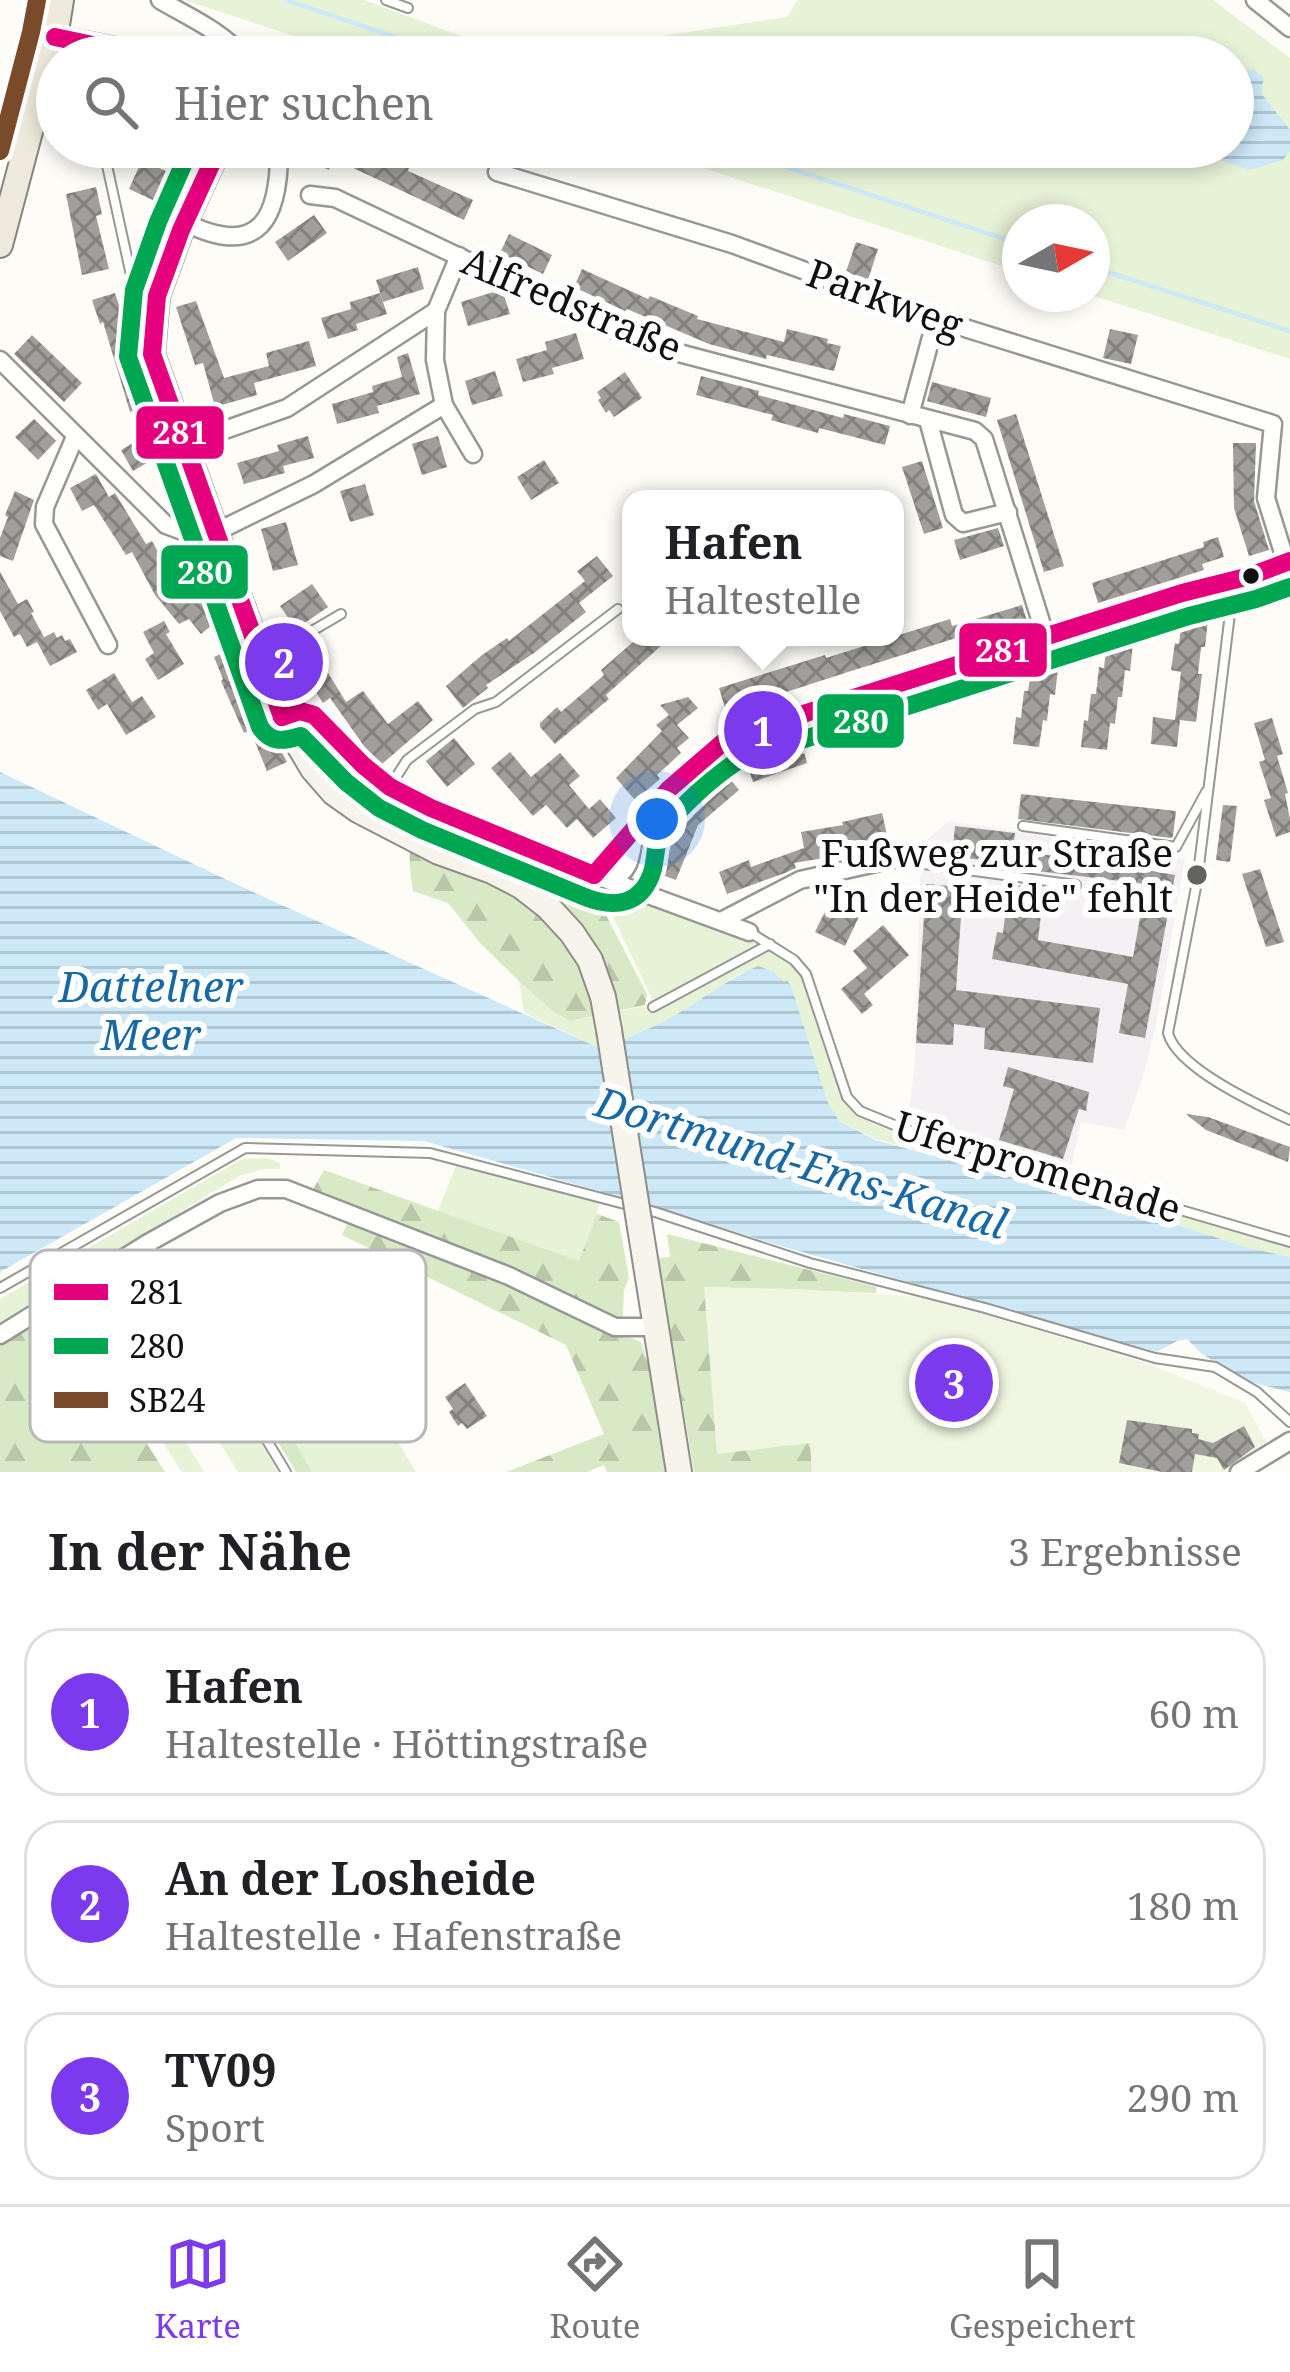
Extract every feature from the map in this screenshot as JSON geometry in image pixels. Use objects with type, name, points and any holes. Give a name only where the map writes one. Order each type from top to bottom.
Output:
[{"type":"main road","points":[[47,0],[49,36]]},
{"type":"main road","points":[[49,36],[61,0]]},
{"type":"main road","points":[[0,228],[36,87]]},
{"type":"main road","points":[[0,244],[36,91]]},
{"type":"street","points":[[160,0],[223,36]]},
{"type":"street","points":[[1255,0],[1290,28]]},
{"type":"street","points":[[209,168],[157,296],[152,354],[282,717],[313,769],[334,793],[439,852],[521,886],[572,932],[590,961],[609,1030],[679,1472]]},
{"type":"street","points":[[184,222],[225,237],[244,236],[257,229],[275,201],[279,168]]},
{"type":"street","name":"Parkweg","points":[[497,172],[732,244],[936,320],[1273,424],[1266,498],[1288,561]]},
{"type":"street","name":"Alfredstraße","points":[[310,195],[335,198],[641,343],[975,431],[984,439],[1046,638]]},
{"type":"street","points":[[459,256],[436,311],[435,360],[444,405],[473,454]]},
{"type":"street","points":[[185,444],[287,408],[436,311]]},
{"type":"street","points":[[936,320],[919,417],[954,515],[963,523],[1008,512]]},
{"type":"street","points":[[0,360],[166,525],[184,532],[216,532],[314,484],[444,405]]},
{"type":"street","points":[[76,437],[45,507],[44,524],[108,645]]},
{"type":"street","points":[[602,878],[636,824],[699,758],[728,738],[1288,561]]},
{"type":"street","points":[[282,717],[300,712],[314,715],[390,787],[430,808],[749,932]]},
{"type":"street","points":[[722,921],[800,880],[894,860]]},
{"type":"street","points":[[137,1250],[220,1203],[258,1189],[286,1190],[509,1276],[615,1327],[654,1327]]},
{"type":"street","points":[[0,1334],[30,1316]]},
{"type":"street","points":[[1243,1470],[1290,1441]]},
{"type":"lane","points":[[386,0],[408,8]]},
{"type":"lane","points":[[108,168],[132,280],[157,296]]},
{"type":"lane","points":[[1234,579],[1197,882],[1168,1033],[1171,1044],[1211,1078],[1290,1120]]},
{"type":"lane","points":[[390,787],[407,760],[476,709],[496,702],[618,609]]},
{"type":"lane","points":[[262,661],[340,614]]},
{"type":"lane","points":[[1023,826],[1175,848],[1209,785]]},
{"type":"lane","points":[[894,860],[1076,885]]},
{"type":"lane","name":"Uferpromenade","points":[[749,932],[794,960],[806,974],[848,1097],[860,1111],[904,1129],[1290,1242]]},
{"type":"lane","points":[[652,1007],[771,944]]},
{"type":"lane","points":[[66,1250],[245,1148],[430,1153],[655,1212],[810,1263],[1155,1358],[1214,1367],[1257,1392],[1290,1422]]},
{"type":"lane","points":[[148,1243],[152,1250]]},
{"type":"lane","points":[[0,1288],[30,1271]]},
{"type":"lane","points":[[268,1442],[286,1472]]},
{"type":"shaded area","points":[[949,821],[1185,859],[1157,1020],[1124,1130],[1081,1122],[1071,1168],[908,1122],[915,1060],[921,845]]},
{"type":"green space","points":[[184,0],[364,0],[461,36],[294,36]]},
{"type":"green space","points":[[798,0],[1213,0],[1290,58],[1290,359],[1110,301],[1110,204],[1002,204],[1002,266],[703,168],[1254,168],[1254,36],[662,36],[787,17]]},
{"type":"green space","points":[[430,814],[584,879],[647,994],[645,1005],[570,1021],[519,981],[448,903],[413,891],[410,849],[416,831]]},
{"type":"green space","points":[[597,883],[728,926],[798,967],[843,1097],[866,1120],[920,1138],[923,1145],[931,1142],[1045,1180],[1050,1177],[1158,1209],[1163,1215],[1169,1211],[1278,1243],[1280,1248],[1285,1245],[1290,1247],[1290,1257],[875,1139],[839,1121],[828,1103],[790,988],[774,974],[740,973],[671,1019],[611,1047],[597,1047],[524,1013],[519,981],[570,1021],[645,1006],[652,999]]},
{"type":"green space","points":[[268,1158],[280,1163],[280,1169],[239,1176],[119,1250],[85,1250],[242,1159]]},
{"type":"green space","points":[[457,1163],[599,1203],[580,1262],[438,1211]]},
{"type":"green space","points":[[324,1170],[579,1261],[597,1214],[619,1222],[629,1278],[622,1334],[641,1342],[648,1363],[666,1472],[607,1472],[604,1465],[587,1472],[506,1472],[604,1434],[566,1345],[426,1276],[426,1250],[373,1250],[342,1235],[354,1209],[312,1191]]},
{"type":"green space","points":[[667,1234],[877,1287],[876,1293],[705,1287],[811,1443],[812,1472],[694,1472],[658,1258],[670,1257]]},
{"type":"green space","points":[[30,1282],[30,1305],[0,1323],[0,1299]]},
{"type":"green space","points":[[704,1287],[920,1297],[980,1313],[1146,1363],[1245,1403],[1268,1445],[1229,1472],[812,1472],[810,1443],[717,1454]]},
{"type":"green space","points":[[30,1324],[30,1442],[146,1442],[165,1472],[0,1472],[0,1343]]},
{"type":"green space","points":[[163,1442],[186,1442],[204,1472],[182,1472]]},
{"type":"green space","points":[[219,1442],[260,1442],[278,1472],[238,1472]]},
{"type":"green space","points":[[278,1442],[294,1442],[312,1472],[296,1472]]},
{"type":"green space","points":[[294,1442],[398,1442],[416,1472],[312,1472]]},
{"type":"water","points":[[1254,70],[1264,78],[1261,93],[1290,130],[1290,151],[1283,160],[1249,170],[1243,168],[1254,168]]},
{"type":"water","name":"Dattelner Meer","points":[[0,772],[597,1047],[664,1021],[758,966],[775,972],[791,986],[828,1103],[839,1121],[875,1140],[1290,1257],[1290,1392],[1243,1380],[1187,1339],[1157,1352],[424,1141],[236,1138],[39,1250],[30,1250],[30,1255],[0,1272]]},
{"type":"building","points":[[138,168],[170,173],[157,202],[129,189]]},
{"type":"building","points":[[353,168],[409,168],[473,200],[464,220]]},
{"type":"building","points":[[96,187],[102,214],[96,216],[109,269],[82,275],[66,194]]},
{"type":"building","points":[[314,215],[327,233],[288,261],[275,242]]},
{"type":"building","points":[[509,234],[552,255],[543,274],[500,253]]},
{"type":"building","points":[[856,242],[878,249],[868,280],[846,272]]},
{"type":"building","points":[[418,267],[424,289],[383,302],[376,280]]},
{"type":"building","points":[[582,269],[697,319],[784,342],[787,329],[828,339],[827,343],[841,346],[834,371],[709,344],[625,311],[574,287]]},
{"type":"building","points":[[500,290],[510,314],[468,326],[461,302]]},
{"type":"building","points":[[115,293],[152,405],[130,412],[92,300]]},
{"type":"building","points":[[380,293],[387,314],[328,339],[321,318]]},
{"type":"building","points":[[196,301],[224,378],[269,366],[266,353],[309,341],[316,366],[254,383],[257,395],[215,407],[203,363],[195,365],[176,307]]},
{"type":"building","points":[[1110,329],[1138,335],[1131,364],[1103,358]]},
{"type":"building","points":[[576,333],[584,359],[523,382],[516,359],[547,350],[545,342]]},
{"type":"building","points":[[32,335],[82,383],[64,402],[14,354]]},
{"type":"building","points":[[408,353],[420,394],[377,406],[379,413],[337,424],[332,404],[402,377],[397,357]]},
{"type":"building","points":[[495,371],[503,396],[472,405],[465,381]]},
{"type":"building","points":[[625,372],[642,398],[614,417],[609,410],[606,413],[597,392]]},
{"type":"building","points":[[701,376],[843,418],[844,414],[890,426],[885,445],[819,428],[818,433],[771,420],[773,415],[696,395]]},
{"type":"building","points":[[932,382],[991,398],[986,417],[927,401]]},
{"type":"building","points":[[1016,414],[1064,566],[1044,572],[997,420]]},
{"type":"building","points":[[34,419],[56,441],[38,460],[15,437]]},
{"type":"building","points":[[152,432],[164,453],[133,471],[121,450]]},
{"type":"building","points":[[308,436],[314,458],[283,466],[285,473],[244,484],[237,463],[279,451],[277,445]]},
{"type":"building","points":[[438,436],[447,467],[422,475],[412,444]]},
{"type":"building","points":[[1233,443],[1256,443],[1254,501],[1269,550],[1249,556],[1234,508]]},
{"type":"building","points":[[544,460],[559,483],[531,500],[517,477]]},
{"type":"building","points":[[922,461],[943,528],[924,534],[902,467]]},
{"type":"building","points":[[96,474],[109,497],[115,493],[146,544],[152,541],[174,582],[181,578],[188,587],[195,581],[223,616],[201,634],[189,619],[179,624],[155,595],[132,552],[126,555],[94,505],[82,511],[70,488]]},
{"type":"building","points":[[365,484],[374,515],[350,522],[340,491]]},
{"type":"building","points":[[15,491],[34,500],[13,561],[0,556],[0,538]]},
{"type":"building","points":[[286,522],[298,565],[273,571],[261,529]]},
{"type":"building","points":[[998,528],[1004,546],[960,560],[954,540]]},
{"type":"building","points":[[1218,537],[1224,557],[1202,564],[1204,570],[1098,603],[1092,583],[1204,547],[1203,542]]},
{"type":"building","points":[[597,556],[613,576],[579,603],[586,612],[486,685],[463,708],[446,686],[585,581],[577,571]]},
{"type":"building","points":[[0,572],[18,604],[27,599],[34,612],[44,637],[37,641],[54,632],[57,638],[70,639],[77,652],[50,666],[37,642],[27,647],[20,634],[14,637],[0,611]]},
{"type":"building","points":[[312,584],[328,607],[296,629],[280,606]]},
{"type":"building","points":[[1022,605],[1028,624],[971,642],[969,634],[780,694],[782,701],[728,718],[719,688],[864,646],[904,646],[904,633],[950,619],[952,626]]},
{"type":"building","points":[[1182,617],[1208,620],[1205,647],[1201,647],[1196,722],[1180,720],[1177,747],[1151,744],[1153,717],[1175,720],[1181,672],[1171,670]]},
{"type":"building","points":[[164,621],[170,632],[166,634],[184,664],[158,680],[145,659],[154,653],[143,632]]},
{"type":"building","points":[[1107,640],[1133,644],[1130,671],[1125,670],[1107,750],[1081,747],[1091,694],[1096,694],[1099,667],[1104,668]]},
{"type":"building","points":[[309,642],[346,702],[363,691],[388,724],[418,701],[433,720],[382,764],[330,698],[323,703],[291,654]]},
{"type":"building","points":[[628,646],[661,646],[606,695],[609,699],[555,744],[540,723],[557,707],[561,712],[604,675],[601,670]]},
{"type":"building","points":[[236,647],[287,762],[267,771],[250,730],[244,733],[214,657]]},
{"type":"building","points":[[1032,665],[1058,668],[1039,747],[1013,744]]},
{"type":"building","points":[[114,673],[132,702],[142,696],[156,717],[126,735],[107,704],[98,710],[86,690]]},
{"type":"building","points":[[688,697],[698,708],[677,725],[689,738],[677,748],[681,753],[657,775],[660,779],[635,800],[616,778],[662,731],[656,725],[669,715],[660,705]]},
{"type":"building","points":[[1272,718],[1283,754],[1277,756],[1290,819],[1290,832],[1276,837],[1264,800],[1271,798],[1259,762],[1265,760],[1254,723]]},
{"type":"building","points":[[454,738],[475,764],[447,787],[426,761]]},
{"type":"building","points":[[800,738],[807,763],[753,782],[745,757]]},
{"type":"building","points":[[510,752],[531,777],[560,753],[580,776],[569,785],[589,809],[600,799],[616,818],[593,838],[577,819],[567,828],[546,805],[533,816],[491,768]]},
{"type":"building","points":[[722,769],[739,790],[698,825],[676,880],[648,870],[674,803],[679,798],[684,802]]},
{"type":"building","points":[[1021,794],[1176,811],[1173,836],[1018,819]]},
{"type":"building","points":[[1223,805],[1237,806],[1230,862],[1216,860]]},
{"type":"building","points":[[882,813],[888,839],[836,850],[836,856],[794,863],[796,868],[727,894],[719,872],[749,860],[751,867],[804,848],[801,832]]},
{"type":"building","points":[[955,826],[1015,833],[1013,851],[1129,865],[1130,858],[1154,861],[1152,871],[1175,875],[1145,1038],[1119,1033],[1128,984],[992,959],[997,932],[1003,933],[1009,884],[1044,889],[1038,940],[1133,957],[1146,884],[952,856]]},
{"type":"building","points":[[1260,869],[1284,942],[1266,947],[1242,874]]},
{"type":"building","points":[[926,884],[963,887],[956,990],[1100,1008],[1093,1063],[984,1049],[985,1028],[954,1024],[953,1045],[916,1043]]},
{"type":"building","points":[[854,892],[865,904],[845,946],[815,932],[833,895],[849,903]]},
{"type":"building","points":[[883,925],[909,955],[864,994],[873,1005],[862,1014],[841,989],[867,968],[853,951]]},
{"type":"building","points":[[1008,1067],[1089,1092],[1086,1111],[1079,1109],[1063,1159],[999,1140],[1014,1089],[1003,1086]]},
{"type":"building","points":[[1186,1114],[1208,1117],[1290,1147],[1288,1162],[1206,1130]]},
{"type":"building","points":[[465,1383],[487,1416],[467,1429],[462,1423],[458,1426],[445,1397]]},
{"type":"building","points":[[1127,1420],[1192,1429],[1198,1439],[1213,1443],[1244,1426],[1255,1447],[1224,1470],[1217,1458],[1195,1454],[1192,1472],[1162,1472],[1119,1463]]},
{"type":"waterway","points":[[286,0],[392,36]]},
{"type":"waterway","points":[[789,168],[1002,238]]},
{"type":"waterway","points":[[1110,273],[1290,331]]},
{"type":"transit line","name":"SB24","points":[[0,151],[37,0]]},
{"type":"transit line","name":"280","points":[[182,168],[134,290],[128,357],[260,727],[278,740],[301,736],[379,808],[585,897],[607,903],[635,897],[648,881],[658,840],[669,822],[739,760],[1290,587]]},
{"type":"transit line","name":"281","points":[[209,168],[157,296],[152,354],[282,717]]},
{"type":"transit line","name":"281","points":[[594,875],[669,789],[728,738],[1290,561]]},
{"type":"transit line","name":"281","points":[[282,717],[300,711],[314,715],[390,787],[594,875]]},
{"type":"place","name":"An der Losheide","points":[[284,662]]},
{"type":"place","name":"Hafen","points":[[763,730]]},
{"type":"place","name":"Fußweg zur Straße \"In der Heide\" fehlt","points":[[1197,875]]},
{"type":"place","name":"TV09","points":[[954,1383]]},
{"type":"water label","name":"Dortmund-Ems-Kanal","points":[[801,1163]]}]
